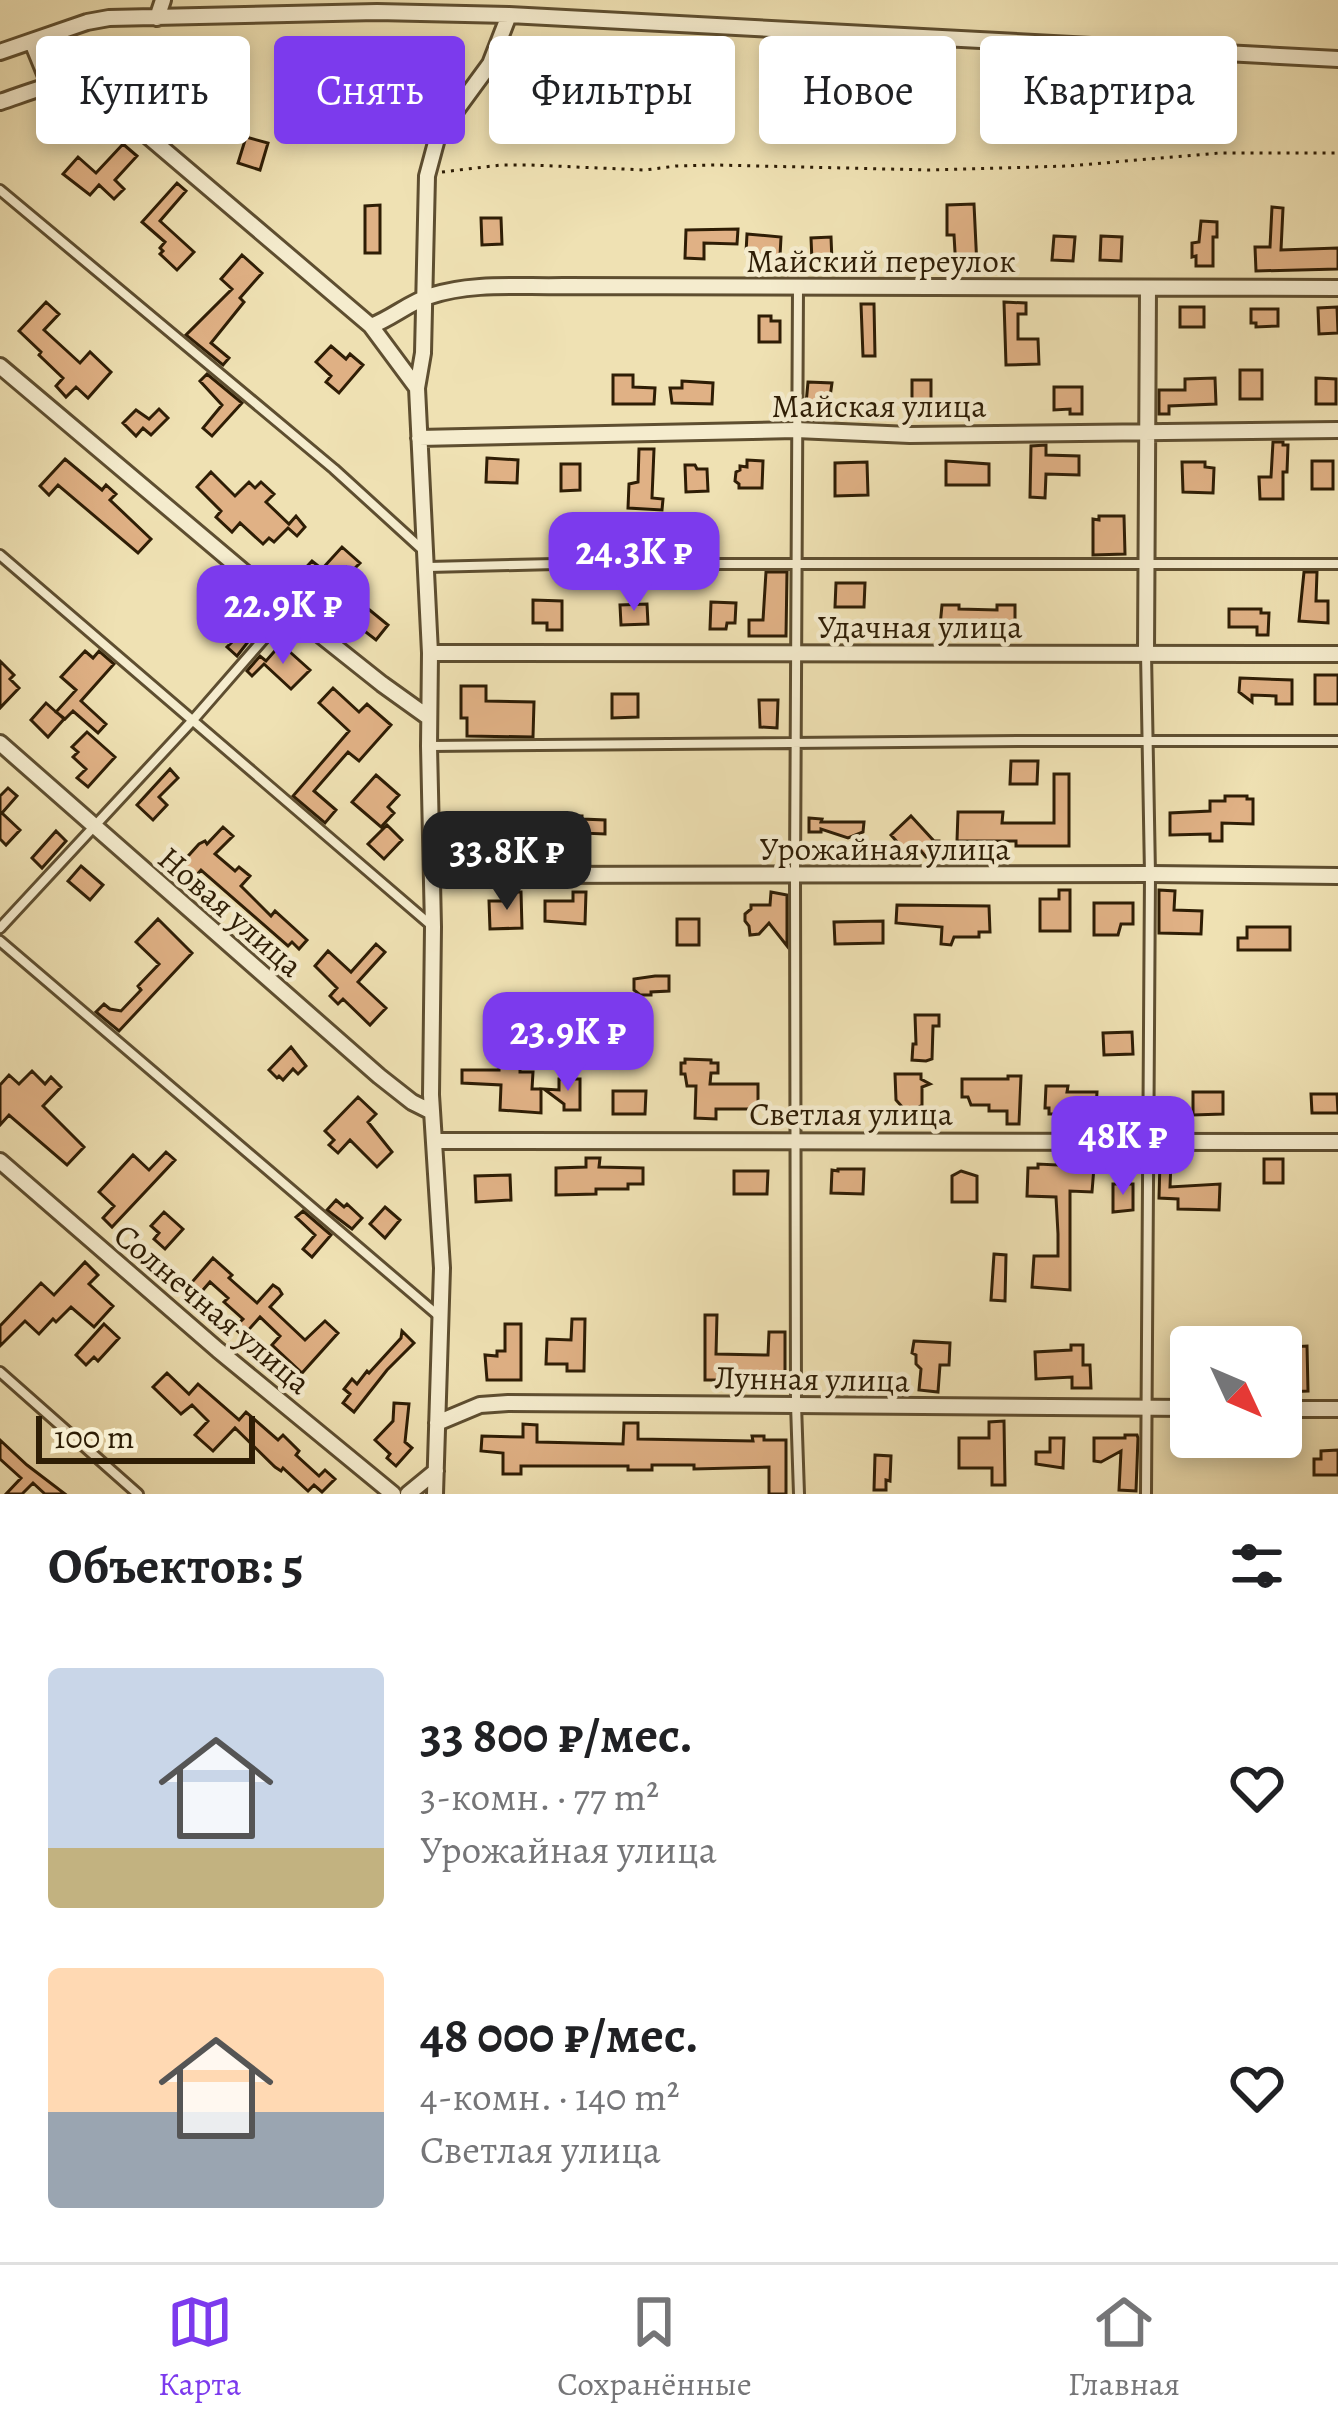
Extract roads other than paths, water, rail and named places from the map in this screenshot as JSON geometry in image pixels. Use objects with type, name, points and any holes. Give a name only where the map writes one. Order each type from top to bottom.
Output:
[{"type":"street","points":[[158,18],[164,0]]},
{"type":"street","points":[[0,52],[100,20],[457,7],[509,15],[1338,59]]},
{"type":"street","points":[[435,1494],[441,1226],[432,1112],[430,653],[417,388],[423,352],[427,176],[438,135],[490,64],[509,15]]},
{"type":"street","points":[[32,42],[36,52]]},
{"type":"street","points":[[0,102],[36,90]]},
{"type":"street","points":[[156,144],[371,326],[417,388]]},
{"type":"street","name":"Майский переулок","points":[[424,297],[502,288],[1338,288]]},
{"type":"street","points":[[1146,652],[1148,289]]},
{"type":"street","points":[[371,326],[424,297]]},
{"type":"street","points":[[0,366],[289,610],[428,717]]},
{"type":"street","name":"Майская улица","points":[[419,438],[796,430],[910,434],[1338,430]]},
{"type":"street","name":"Удачная улица","points":[[430,653],[1338,654]]},
{"type":"street","name":"Новая улица","points":[[0,743],[379,1076],[432,1112]]},
{"type":"street","name":"Урожайная улица","points":[[433,875],[1338,876]]},
{"type":"street","name":"Светлая улица","points":[[435,1141],[1338,1142]]},
{"type":"street","name":"Солнечная улица","points":[[0,1160],[218,1350],[394,1494]]},
{"type":"street","name":"Лунная улица","points":[[437,1423],[490,1403],[1170,1408]]},
{"type":"street","points":[[1302,1409],[1338,1409]]},
{"type":"street","points":[[408,1494],[436,1471]]},
{"type":"lane","points":[[0,190],[316,454],[425,559],[1338,564]]},
{"type":"lane","points":[[798,287],[799,1494]]},
{"type":"lane","points":[[0,555],[434,927]]},
{"type":"lane","points":[[0,928],[289,610]]},
{"type":"lane","points":[[1146,652],[1150,874],[1146,1494]]},
{"type":"lane","points":[[429,746],[1338,742]]},
{"type":"lane","points":[[0,941],[440,1317]]},
{"type":"lane","points":[[0,1372],[138,1494]]}]
